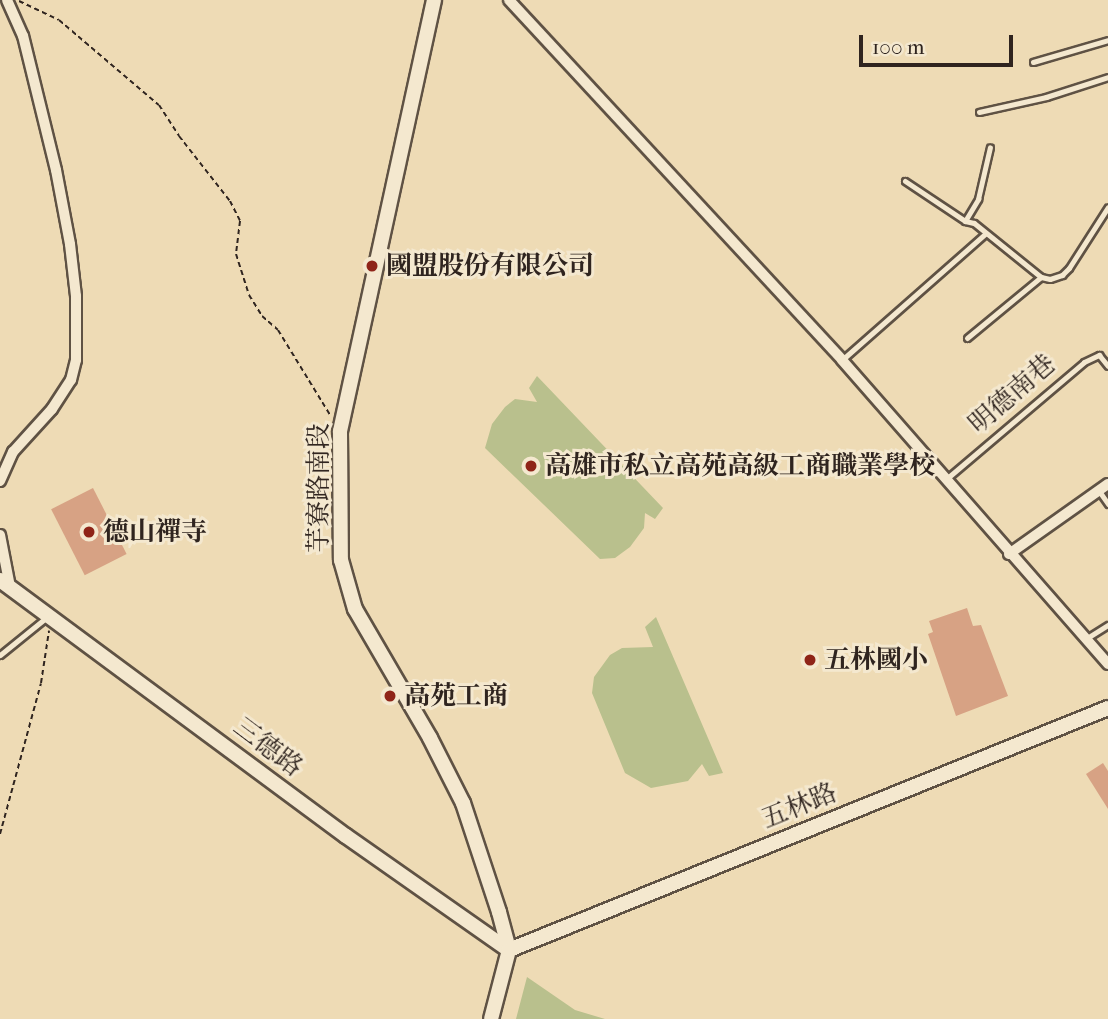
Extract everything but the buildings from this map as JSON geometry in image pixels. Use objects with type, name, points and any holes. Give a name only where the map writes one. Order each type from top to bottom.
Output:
[{"type":"street","points":[[0,481],[13,452],[52,409],[71,380],[76,360],[72,257],[56,170],[23,36],[7,0]]},
{"type":"street","name":"芋寮路南段","points":[[435,0],[340,431],[341,560],[355,609],[430,738],[463,803],[509,950]]},
{"type":"street","points":[[509,0],[842,360],[1108,664]]},
{"type":"street","points":[[1009,554],[1103,487]]},
{"type":"street","points":[[0,535],[5,584]]},
{"type":"street","name":"三德路","points":[[5,584],[346,836],[509,950]]},
{"type":"street","name":"五林路","points":[[509,950],[1108,708]]},
{"type":"street","points":[[491,1019],[509,950]]},
{"type":"lane","points":[[1033,62],[1108,40]]},
{"type":"lane","points":[[979,112],[1046,97],[1108,77]]},
{"type":"lane","points":[[965,221],[978,199],[990,147]]},
{"type":"lane","points":[[905,181],[965,221],[974,223],[1041,278],[1054,279],[1069,268],[1108,207]]},
{"type":"lane","points":[[842,360],[985,234]]},
{"type":"lane","points":[[967,338],[1041,278]]},
{"type":"lane","name":"明德南巷","points":[[945,480],[1084,362],[1099,355],[1108,366]]},
{"type":"lane","points":[[1103,487],[1108,504]]},
{"type":"lane","points":[[0,655],[50,615]]},
{"type":"lane","points":[[1086,640],[1108,625]]},
{"type":"path","points":[[18,0],[59,20],[159,105],[179,136],[230,201],[240,221],[236,254],[249,295],[262,316],[278,330],[340,431]]},
{"type":"path","points":[[0,834],[41,683],[50,615]]},
{"type":"green space","points":[[537,376],[663,508],[655,519],[645,513],[644,528],[630,547],[615,558],[600,559],[485,448],[492,424],[505,407],[515,399],[537,402],[529,388]]},
{"type":"green space","points":[[656,617],[723,773],[709,776],[702,764],[688,781],[651,788],[625,773],[592,693],[594,677],[610,655],[622,648],[653,647],[645,627]]},
{"type":"green space","points":[[527,977],[575,1010],[605,1019],[516,1019]]},
{"type":"place","name":"國盟股份有限公司","points":[[372,266]]},
{"type":"place","name":"高雄市私立高苑高級工商職業學校","points":[[531,466]]},
{"type":"place","name":"德山禪寺","points":[[89,532]]},
{"type":"place","name":"五林國小","points":[[810,660]]},
{"type":"place","name":"高苑工商","points":[[390,696]]}]
